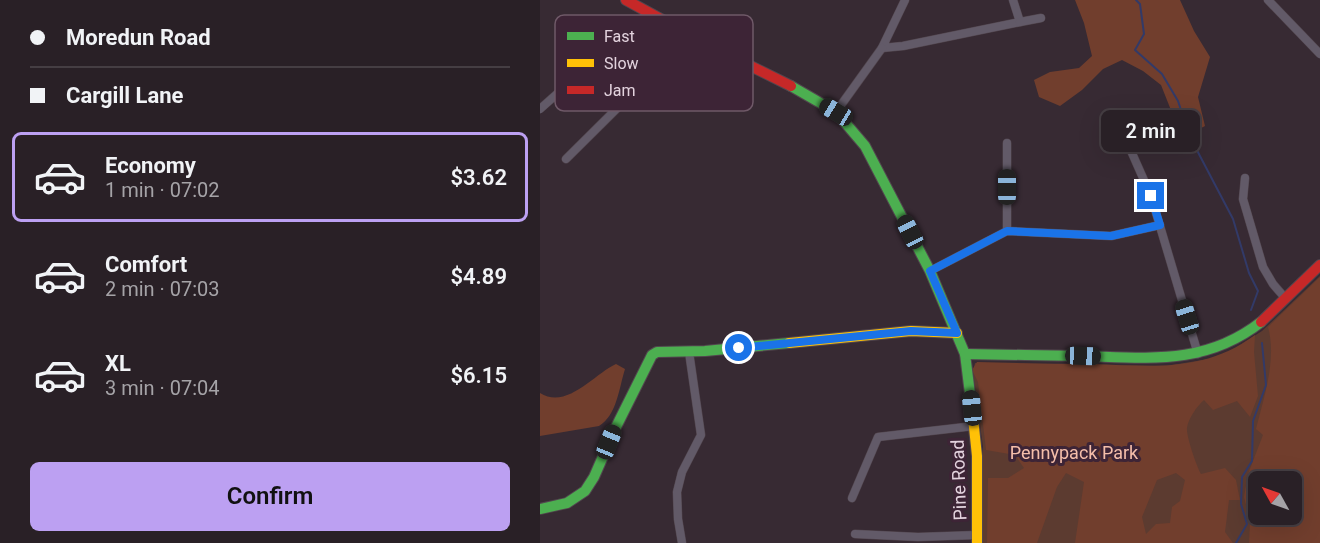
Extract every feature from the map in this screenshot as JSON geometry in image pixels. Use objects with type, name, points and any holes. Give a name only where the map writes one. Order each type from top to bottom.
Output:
[{"type":"street","name":"Pine Road","points":[[626,0],[654,15]]},
{"type":"street","points":[[836,112],[882,48],[905,0]]},
{"type":"street","points":[[1012,0],[1020,22]]},
{"type":"street","points":[[1274,2],[1320,54]]},
{"type":"street","points":[[646,15],[649,12]]},
{"type":"street","points":[[882,48],[903,46],[1041,18]]},
{"type":"street","name":"Pine Road","points":[[753,67],[836,112],[866,146],[930,271],[965,354],[977,456],[977,539]]},
{"type":"street","points":[[540,109],[555,96]]},
{"type":"street","points":[[566,159],[614,111]]},
{"type":"street","points":[[1116,117],[1151,196],[1198,354]]},
{"type":"street","points":[[1007,142],[1007,231]]},
{"type":"street","points":[[1245,178],[1243,199],[1263,267],[1272,284],[1286,298]]},
{"type":"street","points":[[930,271],[1007,231],[1111,236],[1160,225]]},
{"type":"street","points":[[965,354],[1169,358],[1198,354],[1225,345],[1242,336],[1320,265]]},
{"type":"street","points":[[540,509],[567,503],[585,491],[594,477],[652,355],[657,352],[688,352],[911,331],[957,333]]},
{"type":"street","points":[[682,543],[677,492],[682,472],[701,435],[688,352]]},
{"type":"street","points":[[852,498],[878,437],[974,426]]},
{"type":"street","points":[[855,534],[977,539]]},
{"type":"green space","points":[[1075,0],[1180,0],[1194,31],[1210,57],[1198,97],[1205,126],[1182,138],[1161,85],[1143,71],[1122,60],[1103,69],[1082,90],[1060,106],[1039,97],[1034,80],[1050,72],[1079,68],[1092,56],[1084,23]]},
{"type":"green space","name":"Pennypack Park","points":[[1320,276],[1320,543],[983,543],[983,447],[973,372],[975,363],[1166,366],[1209,359],[1231,351],[1262,331]]},
{"type":"green space","points":[[1320,277],[1320,543],[1249,543],[1250,525],[1302,525],[1302,471],[1249,471],[1263,435],[1256,429],[1266,391],[1271,352],[1268,327]]},
{"type":"green space","name":"Pennypack Park","points":[[1255,335],[1254,352],[1258,396],[1250,417],[1237,401],[1213,410],[1204,400],[1193,413],[1187,428],[1201,474],[1225,468],[1236,480],[1240,500],[1229,500],[1225,532],[1233,543],[1075,543],[1084,482],[1066,473],[1057,487],[1037,543],[987,543],[988,478],[1008,478],[1024,468],[1015,455],[986,450],[978,382],[972,370],[977,362],[1157,366],[1197,361],[1236,347]],"holes":[[[1176,473],[1185,480],[1180,501],[1172,507],[1170,523],[1156,524],[1146,534],[1142,517],[1157,480]]]},
{"type":"green space","points":[[616,364],[625,369],[614,408],[605,421],[599,426],[540,436],[540,393],[550,397],[570,394]]},
{"type":"green space","points":[[1248,474],[1248,513],[1244,497]]},
{"type":"waterway","points":[[1136,0],[1140,4],[1144,34],[1135,50],[1162,74],[1178,101],[1190,137],[1233,219],[1249,273],[1258,291],[1251,310]]},
{"type":"waterway","points":[[1236,543],[1247,524],[1241,504],[1242,477],[1252,461],[1253,421],[1266,385],[1262,343]]},
{"type":"traffic: fast","points":[[791,86],[836,112],[865,146],[930,271],[965,354],[973,418]]},
{"type":"traffic: fast","points":[[965,354],[1132,358],[1177,356],[1219,346],[1261,322]]},
{"type":"traffic: fast","points":[[540,509],[567,503],[585,491],[594,477],[652,355],[657,352],[705,351],[789,343]]},
{"type":"traffic: slow","points":[[789,343],[911,331],[957,333]]},
{"type":"traffic: slow","points":[[973,418],[977,456],[977,543]]},
{"type":"traffic: jam","points":[[626,0],[653,15]]},
{"type":"traffic: jam","points":[[753,67],[791,86]]},
{"type":"traffic: jam","points":[[1261,322],[1320,265]]},
{"type":"route","points":[[739,348],[911,331],[957,333],[930,271],[1007,231],[1111,236],[1160,225],[1151,196]]}]
